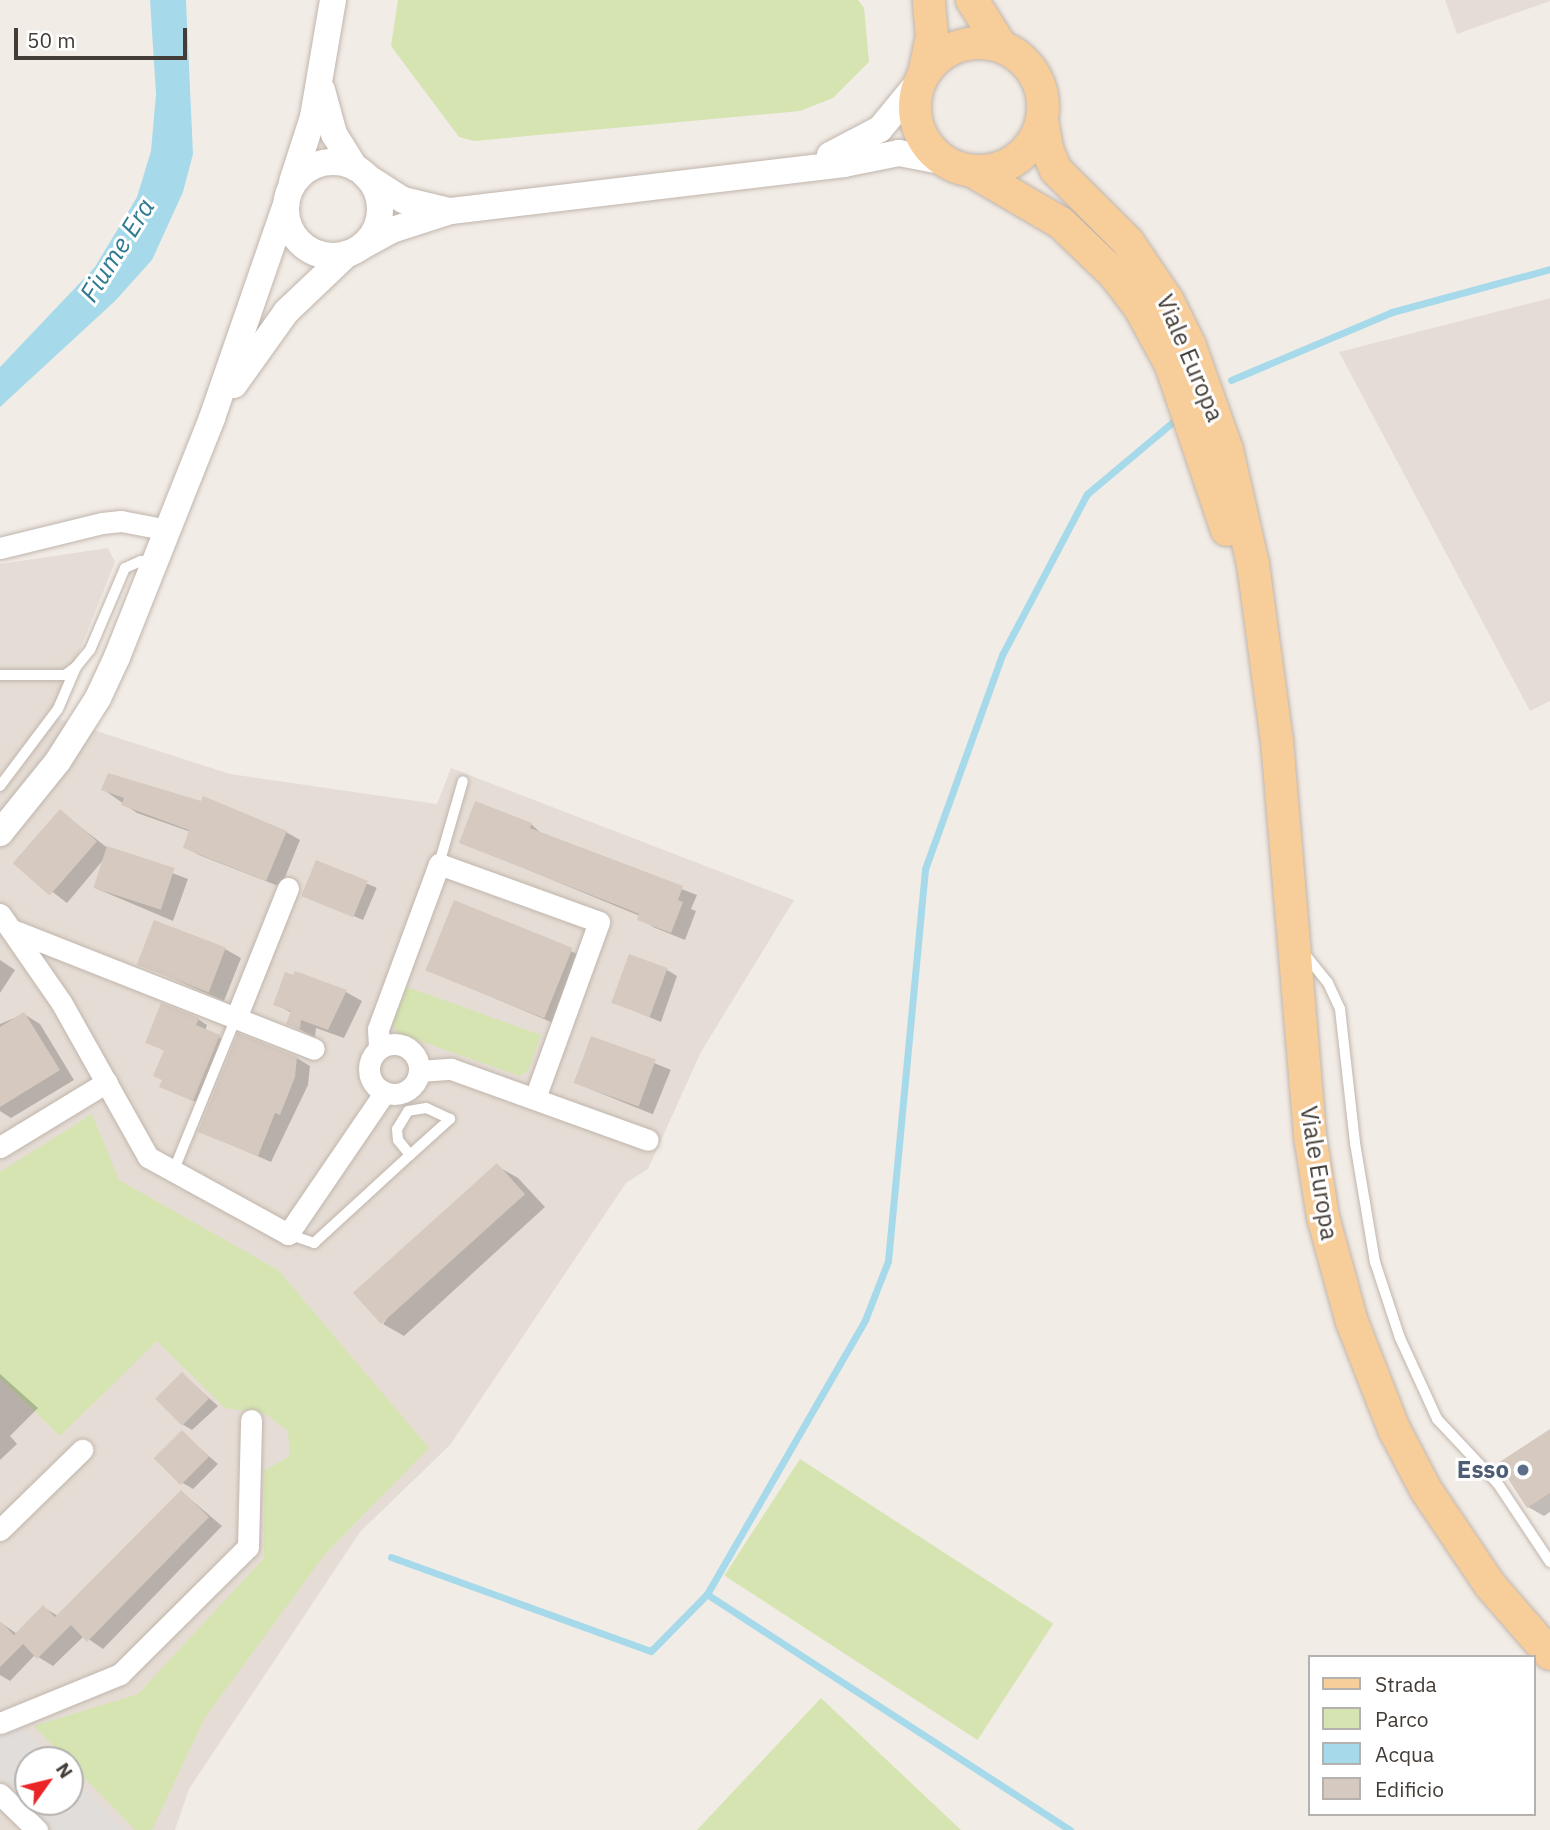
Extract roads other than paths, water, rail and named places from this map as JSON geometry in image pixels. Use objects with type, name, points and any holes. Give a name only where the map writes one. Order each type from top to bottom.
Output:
[{"type":"main road","name":"Viale Europa","points":[[929,0],[932,37],[915,106],[920,132],[959,167],[1028,201],[1074,234],[1115,275],[1151,324],[1195,430],[1261,634]]},
{"type":"main road","name":"Viale Europa","points":[[972,0],[1001,46],[1022,58],[1038,80],[1047,149],[1056,170],[1142,260],[1190,346],[1227,450],[1246,525],[1277,741],[1316,1178],[1352,1322],[1394,1429],[1426,1490],[1490,1585],[1550,1654]]},
{"type":"main road","points":[[922,77],[938,57],[957,46],[979,42],[1001,46]]},
{"type":"main road","points":[[959,167],[1012,163],[1032,145],[1042,120]]},
{"type":"street","points":[[0,833],[47,777],[98,698],[168,530],[212,418],[288,196],[320,82],[333,0]]},
{"type":"street","points":[[795,167],[846,150],[873,134],[922,77]]},
{"type":"street","points":[[212,418],[286,312],[372,235],[379,213],[376,190],[334,134],[320,82]]},
{"type":"street","points":[[451,211],[403,201],[361,172],[325,162],[311,167],[288,196],[290,226],[303,245],[331,256],[354,250],[392,230],[451,211],[795,167],[844,164],[899,153],[959,167]]},
{"type":"street","points":[[0,548],[102,523],[121,521],[168,530]]},
{"type":"street","points":[[385,1093],[368,1072],[379,1047],[378,1029],[439,864],[599,922],[536,1098]]},
{"type":"street","points":[[236,1018],[288,888]]},
{"type":"street","points":[[0,914],[15,931],[107,1082],[148,1157],[288,1234],[385,1093]]},
{"type":"street","points":[[15,931],[314,1049]]},
{"type":"street","points":[[379,1047],[391,1043],[410,1049],[419,1071],[413,1085],[403,1092],[385,1093]]},
{"type":"street","points":[[419,1071],[451,1069],[648,1140]]},
{"type":"street","points":[[0,1147],[107,1082]]},
{"type":"street","points":[[0,1723],[120,1674],[248,1547],[251,1420]]},
{"type":"street","points":[[0,1530],[82,1450]]},
{"type":"street","points":[[0,1794],[31,1828]]},
{"type":"lane","points":[[0,675],[65,675],[76,667],[90,650],[125,568],[141,561],[154,564]]},
{"type":"lane","points":[[0,786],[58,709],[76,667]]},
{"type":"lane","points":[[439,864],[463,781]]},
{"type":"lane","points":[[1294,940],[1338,1000],[1375,1262],[1405,1350],[1437,1419],[1498,1484],[1550,1562]]},
{"type":"lane","points":[[173,1172],[236,1018]]},
{"type":"lane","points":[[288,1234],[314,1243],[450,1119],[425,1108],[408,1111],[397,1129],[398,1140],[410,1155]]},
{"type":"water","name":"Fiume Era","points":[[150,0],[186,0],[193,154],[183,192],[152,260],[115,301],[0,407],[0,367],[95,267],[137,197],[151,151],[156,94]]},
{"type":"waterway","points":[[1231,380],[1392,312],[1550,269]]},
{"type":"waterway","points":[[1070,1830],[707,1594],[865,1320],[888,1261],[925,869],[1002,655],[1087,494],[1181,415]]},
{"type":"waterway","points":[[391,1557],[651,1651],[707,1594]]},
{"type":"place","name":"Esso","points":[[1523,1470]]}]
